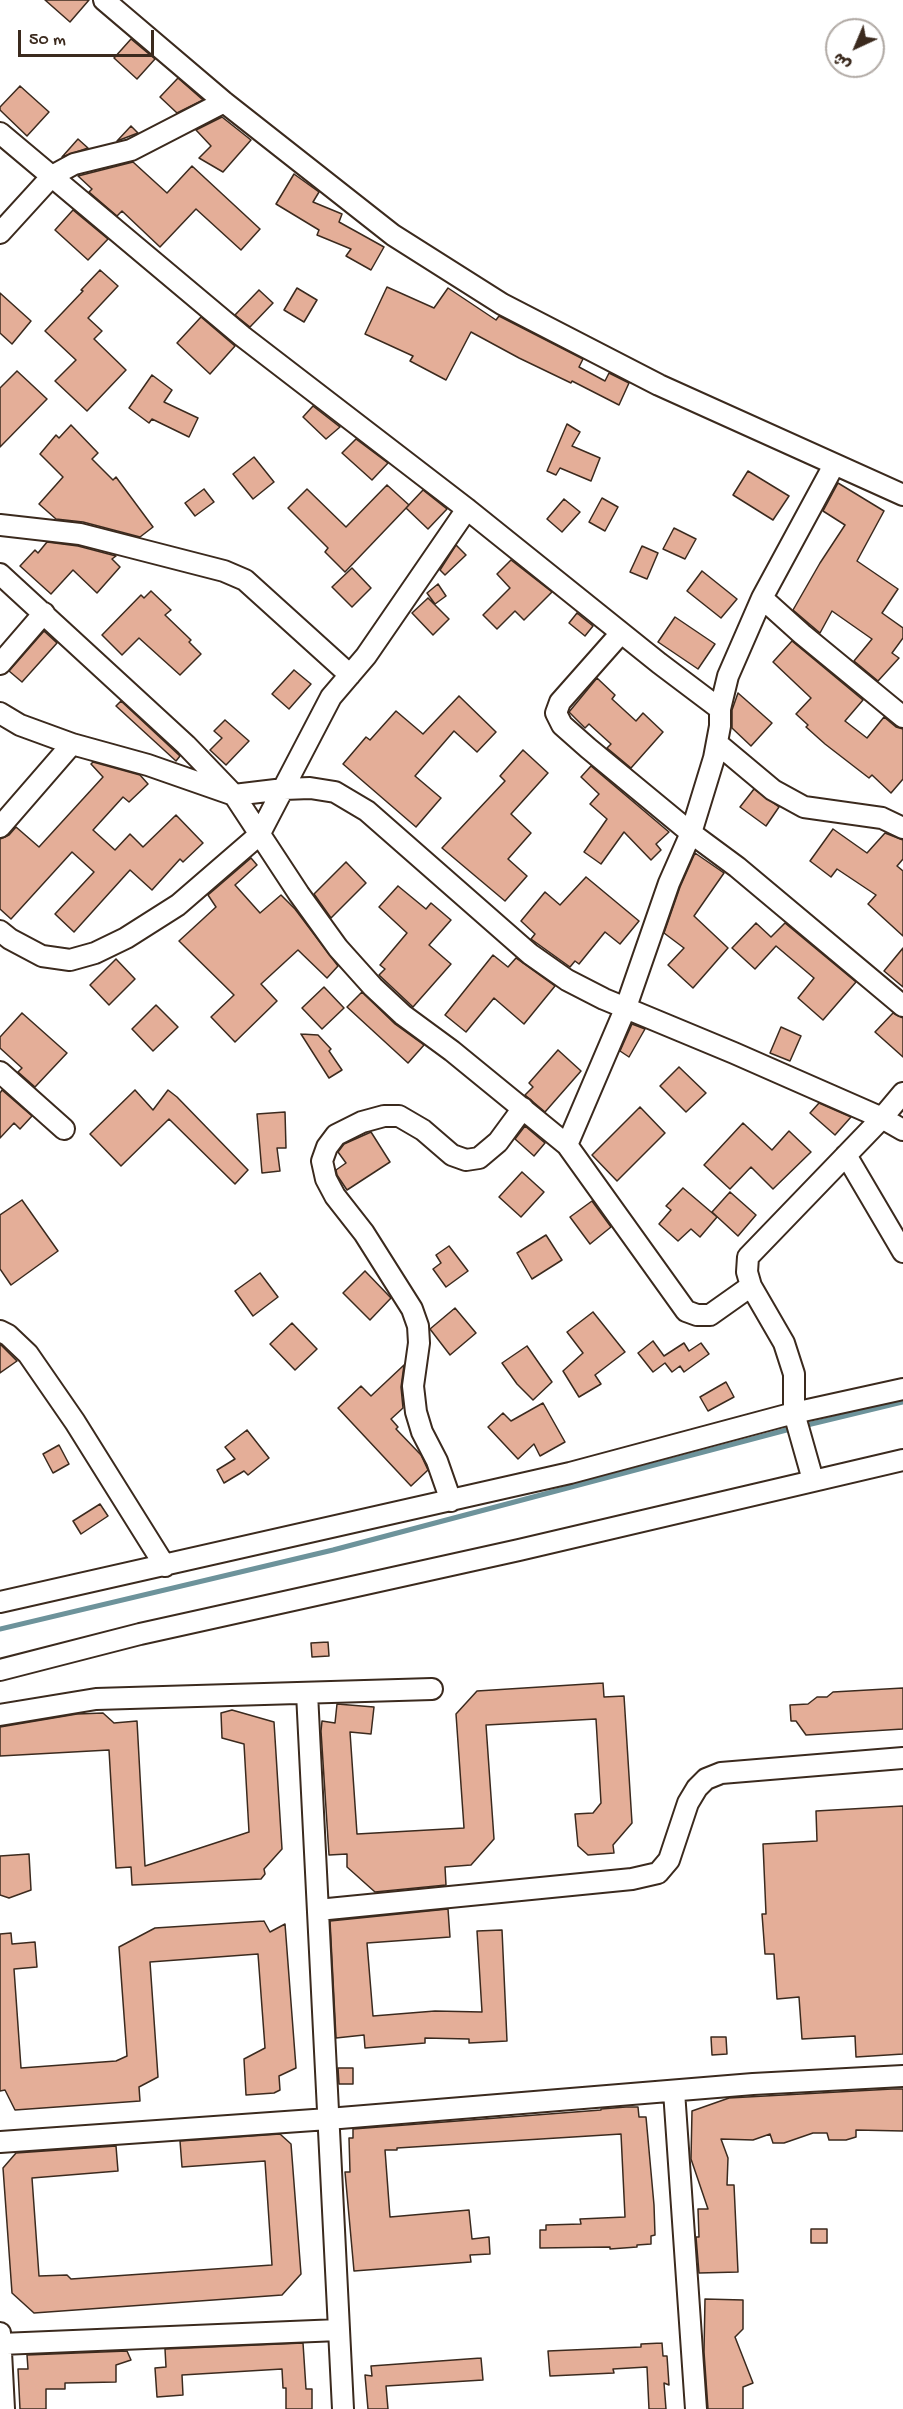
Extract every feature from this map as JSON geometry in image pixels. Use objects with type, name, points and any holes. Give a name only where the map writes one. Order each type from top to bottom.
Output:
[{"type":"street","points":[[104,0],[224,102],[393,235],[502,304],[659,385],[903,495]]},
{"type":"street","points":[[0,233],[52,176],[74,164],[131,150],[224,102]]},
{"type":"street","points":[[0,133],[242,336],[467,509],[720,709]]},
{"type":"street","points":[[567,1146],[626,1007],[669,884],[691,833],[717,744],[720,709],[728,676],[762,598],[834,465]]},
{"type":"street","points":[[0,931],[42,956],[70,960],[95,953],[126,938],[178,905],[259,834],[331,697],[395,615],[467,509]]},
{"type":"street","points":[[0,525],[80,534],[235,575],[265,595],[350,675]]},
{"type":"street","points":[[0,574],[186,745],[234,795],[298,894],[338,948],[373,987],[403,1015],[523,1108],[567,1146],[686,1311],[698,1315],[710,1315],[751,1286]]},
{"type":"street","points":[[762,598],[903,717]]},
{"type":"street","points":[[0,664],[44,613]]},
{"type":"street","points":[[621,633],[560,702],[557,708],[558,719],[588,748],[691,833],[737,867],[903,1006]]},
{"type":"street","points":[[0,713],[20,725],[72,744],[148,765],[234,795],[310,788],[335,792],[354,801],[530,954],[567,980],[882,1118],[903,1130]]},
{"type":"street","points":[[0,827],[72,744]]},
{"type":"street","points":[[717,744],[773,790],[804,807],[882,818],[903,828]]},
{"type":"street","points":[[0,1072],[64,1129]]},
{"type":"street","points":[[813,1480],[794,1413],[794,1374],[784,1343],[751,1286],[747,1272],[748,1257],[882,1118],[903,1093]]},
{"type":"street","points":[[450,1501],[416,1412],[413,1386],[419,1343],[418,1326],[412,1310],[364,1233],[335,1196],[326,1179],[322,1161],[327,1147],[336,1135],[362,1122],[384,1116],[399,1116],[423,1130],[452,1155],[466,1160],[479,1158],[498,1142],[523,1108]]},
{"type":"street","points":[[846,1155],[903,1252]]},
{"type":"street","points":[[0,1331],[8,1335],[28,1354],[75,1422],[165,1566]]},
{"type":"street","points":[[0,1602],[570,1473],[794,1413],[903,1389]]},
{"type":"street","points":[[0,1670],[141,1634],[519,1550],[903,1460]]},
{"type":"street","points":[[0,1715],[96,1699],[432,1689]]},
{"type":"street","points":[[307,1693],[343,2409]]},
{"type":"street","points":[[318,1910],[632,1880],[658,1873],[669,1860],[688,1803],[706,1779],[721,1773],[903,1758]]},
{"type":"street","points":[[0,2142],[903,2076]]},
{"type":"street","points":[[674,2091],[696,2409]]},
{"type":"street","points":[[1,2344],[339,2330]]},
{"type":"street","points":[[0,2333],[4,2409]]},
{"type":"building","points":[[45,0],[89,0],[70,22]]},
{"type":"building","points":[[131,39],[155,59],[137,79],[114,58]]},
{"type":"building","points":[[178,78],[203,100],[177,113],[160,97]]},
{"type":"building","points":[[20,86],[49,112],[27,136],[0,110],[0,107]]},
{"type":"building","points":[[222,117],[251,140],[223,172],[199,158],[211,146],[196,130]]},
{"type":"building","points":[[131,126],[138,133],[117,141]]},
{"type":"building","points":[[78,139],[88,148],[62,157]]},
{"type":"building","points":[[133,162],[167,193],[192,166],[260,229],[241,250],[196,209],[160,247],[122,211],[117,216],[89,192],[92,189],[78,176]]},
{"type":"building","points":[[294,174],[319,192],[313,202],[342,214],[339,222],[384,247],[371,270],[346,256],[351,249],[317,235],[319,230],[276,204]]},
{"type":"building","points":[[73,210],[108,239],[88,260],[55,230]]},
{"type":"building","points":[[100,270],[118,286],[88,318],[102,331],[94,339],[126,370],[87,411],[55,381],[76,360],[45,331]]},
{"type":"building","points":[[387,287],[434,308],[448,288],[496,320],[499,316],[583,359],[579,367],[605,381],[609,373],[629,383],[619,405],[519,358],[471,332],[446,380],[410,361],[413,356],[365,334]]},
{"type":"building","points":[[297,288],[317,300],[304,322],[284,310]]},
{"type":"building","points":[[259,290],[273,303],[250,327],[235,315]]},
{"type":"building","points":[[0,293],[31,321],[12,344],[0,333]]},
{"type":"building","points":[[201,317],[235,346],[210,374],[177,343]]},
{"type":"building","points":[[17,371],[47,399],[0,447],[0,388]]},
{"type":"building","points":[[152,375],[172,390],[164,402],[198,418],[189,437],[152,419],[149,423],[129,408]]},
{"type":"building","points":[[313,406],[340,427],[326,439],[303,417]]},
{"type":"building","points":[[567,424],[580,432],[572,446],[600,458],[591,481],[560,468],[556,475],[547,471]]},
{"type":"building","points":[[71,425],[98,453],[92,459],[113,480],[116,477],[153,527],[140,537],[83,522],[56,519],[39,504],[63,477],[40,454],[56,435],[59,438]]},
{"type":"building","points":[[356,439],[388,463],[372,480],[342,453]]},
{"type":"building","points":[[254,457],[274,482],[253,499],[233,474]]},
{"type":"building","points":[[748,471],[789,496],[773,520],[733,495]]},
{"type":"building","points":[[838,483],[884,511],[857,561],[898,589],[882,613],[903,628],[903,638],[892,653],[899,658],[878,681],[854,661],[872,639],[832,611],[820,633],[793,610],[845,525],[823,511]]},
{"type":"building","points":[[387,485],[409,505],[345,572],[325,552],[328,548],[288,508],[307,489],[346,527]]},
{"type":"building","points":[[204,489],[214,502],[195,516],[185,503]]},
{"type":"building","points":[[423,490],[447,509],[428,529],[406,508]]},
{"type":"building","points":[[602,498],[618,507],[605,531],[589,522]]},
{"type":"building","points":[[564,499],[580,512],[562,532],[547,519]]},
{"type":"building","points":[[674,528],[696,539],[685,559],[663,549]]},
{"type":"building","points":[[47,542],[78,546],[116,556],[112,559],[120,567],[97,593],[73,570],[51,594],[20,566],[35,550],[38,553]]},
{"type":"building","points":[[456,545],[466,555],[445,575],[440,570]]},
{"type":"building","points":[[642,546],[658,553],[647,579],[630,572]]},
{"type":"building","points":[[511,560],[552,592],[524,620],[515,611],[497,629],[483,615],[510,588],[497,574]]},
{"type":"building","points":[[352,568],[371,588],[352,607],[332,587]]},
{"type":"building","points":[[702,571],[737,599],[721,618],[687,591]]},
{"type":"building","points":[[438,584],[446,596],[435,604],[427,593]]},
{"type":"building","points":[[151,591],[171,610],[165,615],[191,640],[189,642],[201,654],[180,675],[139,638],[122,655],[102,635],[141,595],[144,598]]},
{"type":"building","points":[[428,598],[449,619],[433,635],[412,613]]},
{"type":"building","points":[[577,613],[593,626],[585,636],[569,623]]},
{"type":"building","points":[[675,617],[715,644],[698,669],[658,642]]},
{"type":"building","points":[[44,631],[57,643],[22,682],[9,671]]},
{"type":"building","points":[[792,641],[863,700],[845,721],[867,738],[884,717],[896,727],[903,729],[903,779],[891,793],[872,775],[869,778],[825,744],[806,727],[808,725],[796,714],[811,698],[773,662]]},
{"type":"building","points":[[294,670],[311,684],[289,709],[272,694]]},
{"type":"building","points":[[597,678],[615,695],[612,699],[636,721],[643,713],[663,732],[631,768],[607,748],[611,744],[589,724],[585,728],[569,712]]},
{"type":"building","points":[[738,693],[772,723],[751,746],[732,728],[732,710]]},
{"type":"building","points":[[459,696],[496,732],[477,752],[454,731],[415,776],[441,798],[416,827],[343,764],[366,737],[370,740],[396,711],[423,734]]},
{"type":"building","points":[[121,701],[180,756],[176,761],[116,706]]},
{"type":"building","points":[[225,720],[249,741],[226,765],[210,750],[222,738],[214,731]]},
{"type":"building","points":[[523,750],[548,773],[511,814],[531,833],[508,859],[527,876],[505,901],[442,848],[505,781],[500,776]]},
{"type":"building","points":[[93,762],[140,775],[148,784],[129,802],[123,797],[93,830],[115,850],[130,834],[143,847],[176,815],[203,843],[183,862],[180,859],[152,890],[130,870],[74,932],[55,914],[94,872],[72,852],[11,919],[0,909],[0,839],[9,835],[16,827],[39,847],[103,777],[91,764]]},
{"type":"building","points":[[591,766],[669,832],[656,844],[661,850],[651,860],[624,832],[601,864],[584,852],[607,819],[590,804],[599,794],[581,777]]},
{"type":"building","points":[[754,789],[779,807],[766,826],[740,807]]},
{"type":"building","points":[[833,829],[867,853],[885,833],[903,840],[903,859],[897,866],[903,871],[903,936],[868,904],[876,895],[837,869],[831,877],[810,861]]},
{"type":"building","points":[[695,853],[724,873],[694,916],[728,948],[693,988],[668,965],[684,948],[664,933]]},
{"type":"building","points":[[251,858],[257,865],[235,885],[260,913],[281,895],[295,909],[338,966],[327,978],[298,950],[261,984],[277,1001],[235,1042],[211,1017],[234,995],[179,941],[216,907],[208,895]]},
{"type":"building","points":[[346,862],[366,883],[331,918],[314,894]]},
{"type":"building","points":[[586,877],[639,921],[620,944],[605,932],[579,964],[575,961],[570,967],[531,939],[535,934],[521,921],[545,892],[560,905]]},
{"type":"building","points":[[398,886],[426,909],[431,903],[451,920],[429,945],[451,964],[413,1007],[379,975],[385,969],[380,965],[407,933],[379,907]]},
{"type":"building","points":[[756,923],[771,937],[785,923],[856,982],[823,1020],[798,998],[814,978],[776,946],[755,969],[732,948]]},
{"type":"building","points":[[903,948],[903,987],[884,971]]},
{"type":"building","points":[[493,955],[508,967],[516,958],[555,986],[524,1024],[494,998],[466,1032],[445,1015]]},
{"type":"building","points":[[116,959],[135,979],[109,1005],[90,985]]},
{"type":"building","points":[[324,987],[344,1008],[322,1029],[302,1008]]},
{"type":"building","points":[[362,992],[395,1024],[424,1045],[408,1063],[347,1007]]},
{"type":"building","points":[[156,1005],[178,1027],[153,1051],[132,1029]]},
{"type":"building","points":[[22,1013],[67,1053],[35,1087],[18,1072],[22,1068],[0,1048],[0,1037]]},
{"type":"building","points":[[893,1013],[903,1018],[903,1057],[875,1032]]},
{"type":"building","points":[[632,1024],[645,1029],[629,1057],[620,1051]]},
{"type":"building","points":[[781,1027],[801,1036],[790,1061],[770,1053]]},
{"type":"building","points":[[301,1034],[318,1035],[331,1049],[329,1051],[342,1070],[329,1078]]},
{"type":"building","points":[[558,1050],[581,1071],[545,1112],[525,1095],[533,1087],[529,1083]]},
{"type":"building","points":[[679,1067],[706,1093],[686,1112],[660,1086]]},
{"type":"building","points":[[2,1090],[32,1116],[20,1129],[14,1123],[0,1138],[0,1093]]},
{"type":"building","points":[[135,1090],[153,1110],[168,1090],[248,1170],[235,1184],[169,1119],[121,1166],[90,1134]]},
{"type":"building","points":[[819,1103],[851,1117],[835,1135],[810,1113]]},
{"type":"building","points":[[640,1107],[665,1133],[617,1181],[592,1155]]},
{"type":"building","points":[[285,1112],[286,1148],[277,1148],[280,1171],[262,1173],[257,1114]]},
{"type":"building","points":[[743,1123],[772,1150],[789,1131],[811,1152],[773,1189],[751,1167],[730,1189],[704,1165]]},
{"type":"building","points":[[525,1126],[545,1143],[534,1156],[515,1139]]},
{"type":"building","points":[[371,1132],[390,1162],[347,1190],[337,1175],[336,1170],[346,1163],[338,1152],[344,1144]]},
{"type":"building","points":[[522,1172],[544,1192],[521,1217],[499,1197]]},
{"type":"building","points":[[683,1188],[717,1217],[700,1237],[691,1229],[678,1241],[659,1224],[671,1210],[666,1206]]},
{"type":"building","points":[[730,1192],[756,1215],[738,1236],[712,1212]]},
{"type":"building","points":[[22,1200],[58,1251],[11,1285],[0,1269],[0,1215]]},
{"type":"building","points":[[592,1201],[611,1227],[590,1244],[570,1217]]},
{"type":"building","points":[[546,1235],[562,1260],[532,1279],[517,1253]]},
{"type":"building","points":[[449,1246],[468,1271],[446,1287],[433,1269],[441,1263],[436,1255]]},
{"type":"building","points":[[365,1271],[391,1298],[370,1320],[343,1293]]},
{"type":"building","points":[[260,1273],[278,1297],[253,1316],[235,1291]]},
{"type":"building","points":[[455,1308],[476,1333],[450,1355],[430,1329]]},
{"type":"building","points":[[593,1312],[625,1352],[595,1375],[601,1384],[579,1397],[563,1371],[583,1353],[567,1332]]},
{"type":"building","points":[[292,1323],[317,1349],[295,1370],[270,1344]]},
{"type":"building","points":[[653,1341],[664,1356],[684,1343],[689,1351],[701,1343],[709,1354],[684,1372],[680,1366],[672,1372],[665,1363],[653,1372],[638,1353]]},
{"type":"building","points":[[0,1344],[17,1361],[0,1373]]},
{"type":"building","points":[[527,1346],[552,1382],[533,1400],[517,1384],[502,1363]]},
{"type":"building","points":[[404,1365],[401,1387],[403,1408],[391,1419],[398,1427],[396,1429],[421,1455],[428,1470],[411,1486],[338,1408],[361,1386],[371,1396]]},
{"type":"building","points":[[726,1382],[734,1397],[708,1411],[700,1397]]},
{"type":"building","points":[[543,1403],[565,1442],[540,1456],[534,1444],[518,1459],[488,1427],[503,1413],[511,1421]]},
{"type":"building","points":[[247,1430],[269,1458],[248,1475],[244,1471],[224,1483],[217,1470],[235,1459],[225,1447]]},
{"type":"building","points":[[59,1445],[69,1464],[53,1473],[43,1454]]},
{"type":"building","points":[[100,1504],[108,1516],[81,1534],[73,1521]]},
{"type":"building","points":[[328,1642],[329,1656],[312,1657],[311,1643]]},
{"type":"building","points":[[603,1683],[604,1697],[624,1696],[632,1823],[613,1845],[614,1853],[588,1855],[578,1846],[575,1814],[593,1813],[601,1803],[596,1719],[486,1725],[494,1839],[471,1865],[445,1867],[446,1885],[375,1892],[347,1867],[347,1854],[329,1855],[321,1731],[322,1721],[335,1723],[337,1704],[374,1707],[371,1734],[350,1732],[357,1834],[464,1828],[456,1714],[477,1691]]},
{"type":"building","points":[[903,1688],[903,1729],[806,1735],[796,1721],[791,1721],[790,1705],[808,1704],[817,1697],[827,1697],[833,1692]]},
{"type":"building","points":[[232,1710],[274,1722],[282,1849],[264,1869],[265,1874],[261,1879],[132,1885],[131,1867],[116,1868],[109,1750],[0,1756],[0,1727],[77,1714],[103,1713],[114,1723],[137,1721],[145,1866],[249,1832],[244,1744],[222,1738],[221,1713]]},
{"type":"building","points":[[903,1806],[903,2054],[856,2057],[855,2036],[802,2039],[799,1997],[777,1999],[774,1954],[765,1954],[762,1914],[766,1914],[763,1844],[817,1841],[816,1811]]},
{"type":"building","points":[[29,1854],[31,1890],[9,1898],[0,1895],[0,1856]]},
{"type":"building","points":[[448,1909],[450,1937],[367,1943],[373,2016],[435,2011],[482,2012],[477,1931],[502,1930],[507,2041],[469,2043],[469,2039],[425,2038],[425,2043],[365,2048],[364,2035],[336,2038],[330,1921]]},
{"type":"building","points":[[264,1921],[270,1932],[285,1924],[296,2068],[279,2076],[280,2090],[274,2093],[246,2095],[244,2059],[265,2048],[258,1954],[150,1962],[158,2077],[139,2087],[140,2101],[15,2110],[5,2090],[0,2091],[0,1934],[11,1933],[12,1944],[35,1942],[37,1967],[14,1969],[21,2068],[116,2061],[127,2056],[119,1947],[155,1928]]},
{"type":"building","points":[[711,2037],[726,2037],[727,2054],[712,2055]]},
{"type":"building","points":[[338,2068],[353,2068],[353,2084],[339,2084]]},
{"type":"building","points":[[903,2089],[903,2131],[856,2130],[856,2137],[846,2140],[829,2140],[827,2133],[813,2133],[784,2143],[773,2143],[770,2134],[753,2140],[721,2139],[728,2158],[727,2185],[734,2185],[738,2272],[699,2273],[696,2237],[699,2237],[698,2209],[708,2209],[691,2159],[692,2111],[729,2098]]},
{"type":"building","points":[[638,2107],[639,2117],[646,2117],[654,2205],[655,2235],[651,2236],[651,2244],[610,2249],[610,2247],[540,2248],[540,2230],[546,2230],[546,2225],[581,2224],[580,2219],[625,2217],[621,2134],[397,2148],[397,2150],[385,2150],[390,2217],[469,2210],[472,2239],[489,2237],[490,2254],[470,2255],[471,2262],[354,2271],[345,2172],[350,2172],[349,2138],[353,2138],[353,2129]]},
{"type":"building","points":[[280,2134],[291,2144],[301,2274],[282,2295],[34,2313],[12,2293],[3,2168],[16,2153],[116,2146],[118,2171],[32,2178],[39,2276],[67,2275],[71,2279],[272,2265],[265,2161],[182,2167],[180,2141]]},
{"type":"building","points":[[811,2229],[827,2229],[827,2243],[811,2243]]},
{"type":"building","points":[[705,2299],[743,2300],[743,2329],[735,2337],[753,2383],[743,2387],[743,2409],[708,2409],[704,2352]]},
{"type":"building","points":[[303,2343],[306,2389],[312,2389],[312,2409],[286,2409],[286,2388],[283,2388],[282,2369],[182,2375],[183,2395],[157,2397],[155,2368],[166,2367],[165,2349]]},
{"type":"building","points":[[662,2343],[663,2356],[667,2356],[669,2385],[664,2383],[666,2409],[649,2409],[647,2367],[613,2369],[614,2373],[550,2376],[548,2351],[641,2347],[641,2344]]},
{"type":"building","points":[[127,2351],[131,2360],[116,2365],[116,2382],[65,2383],[65,2389],[46,2389],[46,2409],[20,2409],[18,2369],[28,2369],[27,2355]]},
{"type":"building","points":[[481,2358],[483,2380],[386,2386],[388,2409],[368,2409],[365,2375],[372,2376],[371,2366]]},
{"type":"waterway","points":[[803,1426],[903,1402]]},
{"type":"waterway","points":[[0,1629],[333,1550],[794,1428]]}]
